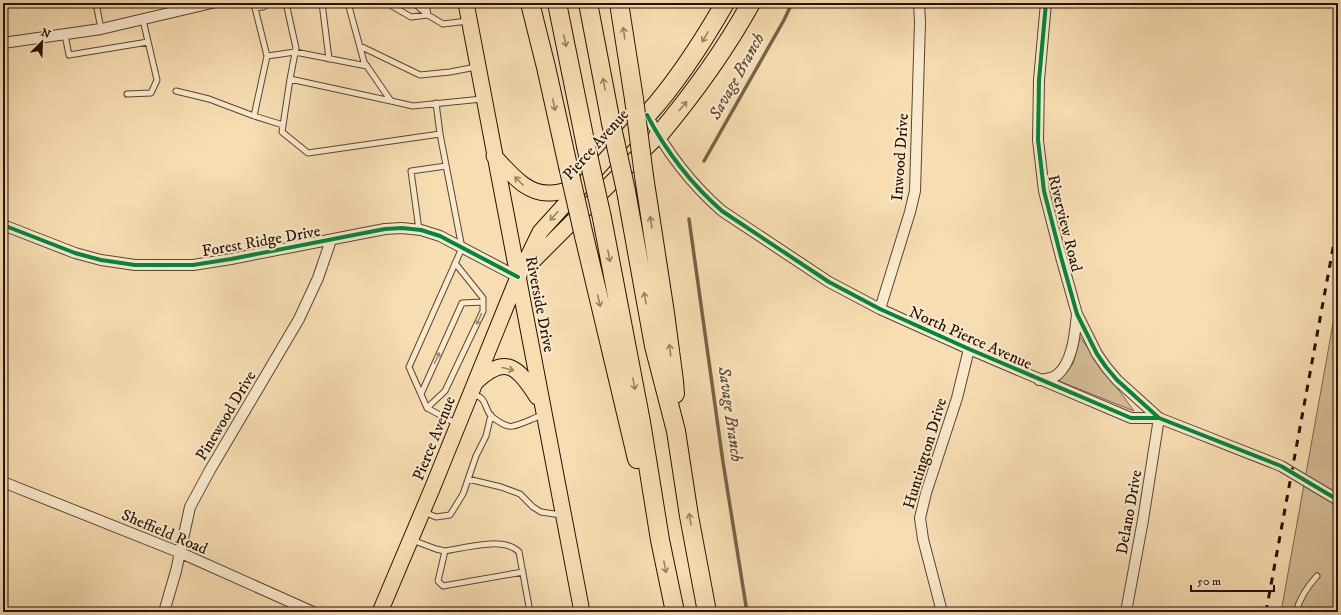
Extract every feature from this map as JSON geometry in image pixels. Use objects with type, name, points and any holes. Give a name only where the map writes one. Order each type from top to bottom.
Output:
[{"type":"highway","points":[[530,3],[633,446],[660,540]]},
{"type":"highway","points":[[557,3],[602,218],[641,422],[660,540],[675,612]]},
{"type":"highway","points":[[588,3],[611,123],[626,191],[654,346],[676,431],[689,516],[707,612]]},
{"type":"highway","points":[[619,3],[665,313],[674,381],[676,431]]},
{"type":"highway","points":[[647,115],[680,74],[705,37],[725,3]]},
{"type":"highway","points":[[658,136],[686,103],[715,63],[751,3]]},
{"type":"main road","name":"Riverside Drive","points":[[466,3],[542,409],[582,612]]},
{"type":"main road","name":"Pierce Avenue","points":[[380,612],[423,511],[518,277],[540,232],[647,115]]},
{"type":"main road","name":"Pierce Avenue","points":[[518,277],[658,136]]},
{"type":"main road","points":[[494,156],[523,186],[534,191],[540,193],[552,193],[581,186]]},
{"type":"main road","points":[[473,388],[486,373],[493,369],[501,367],[509,368],[523,376],[542,409]]},
{"type":"street","points":[[3,43],[101,29],[212,3]]},
{"type":"street","name":"Inwood Drive","points":[[880,309],[915,191],[920,22],[919,3]]},
{"type":"street","name":"Riverview Road","points":[[1046,3],[1039,80],[1038,140],[1040,163],[1044,191],[1077,314],[1106,367],[1117,380],[1159,418]]},
{"type":"street","name":"North Pierce Avenue","points":[[647,115],[658,136],[690,181],[722,211],[829,282],[880,309],[969,350],[1131,418],[1159,418],[1281,466],[1338,500]]},
{"type":"street","name":"Forest Ridge Drive","points":[[3,225],[75,253],[101,260],[136,265],[193,265],[385,229],[402,228],[419,230],[440,236],[518,277]]},
{"type":"street","name":"Pinewood Drive","points":[[164,612],[181,553],[190,507],[210,470],[300,319],[318,278],[331,240]]},
{"type":"street","name":"Riverview Road","points":[[1039,380],[1050,379],[1056,376],[1063,368],[1072,346],[1077,314]]},
{"type":"street","name":"Huntington Drive","points":[[942,612],[923,539],[920,518],[926,492],[957,398],[969,350]]},
{"type":"street","name":"Delano Drive","points":[[1126,612],[1143,520],[1159,418]]},
{"type":"street","name":"Sheffield Road","points":[[3,482],[181,553],[313,612]]},
{"type":"lane","points":[[96,3],[101,29]]},
{"type":"lane","points":[[254,116],[267,56],[255,8],[263,7],[270,3]]},
{"type":"lane","points":[[286,3],[296,48],[282,132],[308,153],[440,134]]},
{"type":"lane","points":[[322,3],[329,59]]},
{"type":"lane","points":[[348,3],[364,62],[391,101]]},
{"type":"lane","points":[[391,3],[392,6],[411,17],[428,15]]},
{"type":"lane","points":[[414,3],[428,15],[443,24],[469,21]]},
{"type":"lane","points":[[426,3],[428,15]]},
{"type":"lane","points":[[127,94],[151,93],[158,80],[143,20]]},
{"type":"lane","points":[[65,35],[70,55],[148,42]]},
{"type":"lane","points":[[360,46],[420,75],[478,67]]},
{"type":"lane","points":[[267,56],[295,52],[367,66]]},
{"type":"lane","points":[[290,80],[413,106],[484,99]]},
{"type":"lane","points":[[176,91],[209,99],[283,125]]},
{"type":"lane","points":[[436,103],[440,134],[462,248],[409,367],[427,408],[458,425]]},
{"type":"lane","points":[[419,230],[411,171],[446,166]]},
{"type":"lane","points":[[427,408],[445,391],[483,311],[483,298],[455,263]]},
{"type":"lane","points":[[420,394],[462,303],[483,302]]},
{"type":"lane","points":[[473,388],[478,396],[484,401],[491,415],[502,424],[512,427],[542,409]]},
{"type":"lane","points":[[423,511],[436,517],[450,515],[463,494],[476,456],[486,436],[491,415]]},
{"type":"lane","points":[[468,480],[501,487],[520,494],[533,507],[541,512],[563,516]]},
{"type":"lane","points":[[411,539],[445,551],[498,543],[515,548],[519,552],[530,612]]},
{"type":"lane","points":[[445,551],[438,581],[443,586],[522,572]]},
{"type":"lane","points":[[1296,612],[1299,602],[1307,587],[1317,576]]},
{"type":"shaded area","points":[[1338,296],[1338,612],[1281,612]]},
{"type":"shaded area","points":[[1080,337],[1134,411],[1059,381],[1073,364]]},
{"type":"waterway","name":"Savage Branch","points":[[704,161],[784,20],[792,3]]},
{"type":"waterway","name":"Savage Branch","points":[[689,219],[723,462],[747,612]]},
{"type":"railway","points":[[1266,612],[1338,221]]},
{"type":"cycle path","points":[[1046,3],[1039,80],[1038,140],[1044,191],[1061,257],[1077,314],[1097,354],[1117,380],[1159,418]]},
{"type":"cycle path","points":[[647,115],[671,155],[689,178],[710,200],[722,211],[829,282],[880,309],[969,349],[1131,418],[1159,418],[1281,466],[1338,500]]},
{"type":"cycle path","points":[[3,225],[75,253],[101,260],[135,265],[193,265],[385,229],[402,228],[421,230],[440,236],[518,277]]}]
